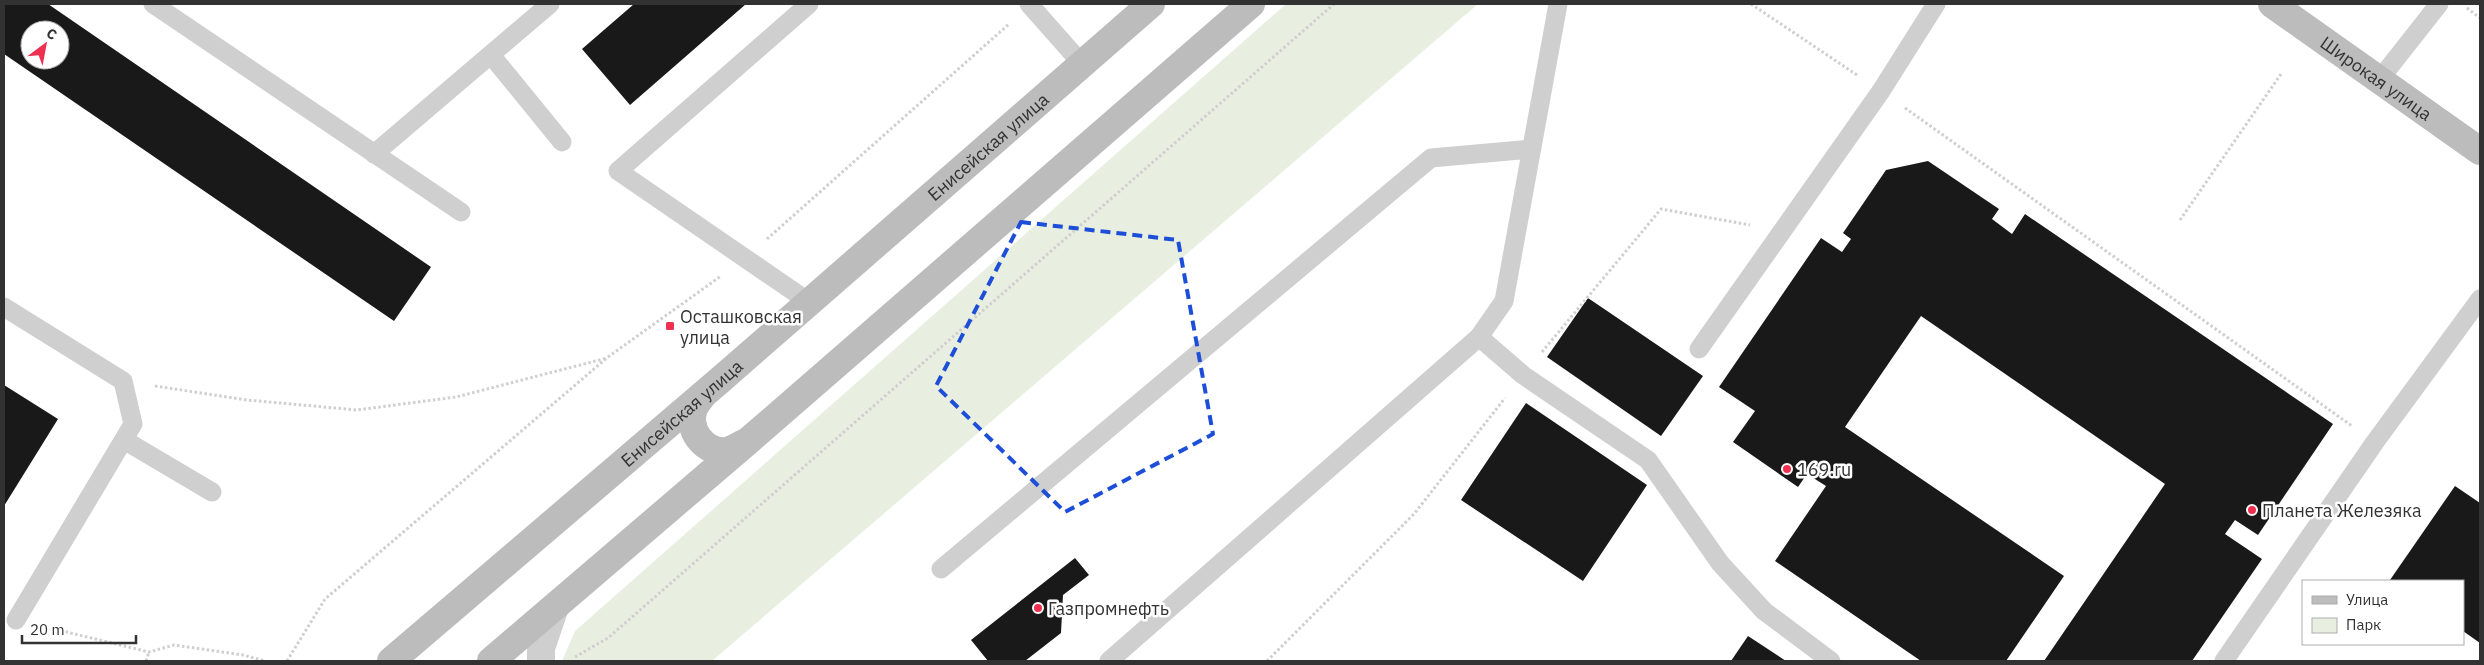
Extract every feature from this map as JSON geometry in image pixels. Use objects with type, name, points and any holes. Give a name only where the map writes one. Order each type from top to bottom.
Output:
[{"type":"main road","name":"Енисейская улица","points":[[391,661],[704,394],[1152,4]]},
{"type":"main road","points":[[491,661],[747,442],[1250,4]]},
{"type":"main road","name":"Широкая улица","points":[[2272,4],[2480,151]]},
{"type":"main road","points":[[704,394],[694,409],[692,425],[697,437],[710,448],[727,451],[747,442]]},
{"type":"street","points":[[540,661],[541,648],[555,607]]},
{"type":"lane","points":[[152,4],[461,212]]},
{"type":"lane","points":[[374,154],[550,4]]},
{"type":"lane","points":[[809,4],[618,171],[809,302]]},
{"type":"lane","points":[[1030,4],[1082,64]]},
{"type":"lane","points":[[1111,661],[1479,337],[1504,301],[1558,4]]},
{"type":"lane","points":[[1700,349],[1881,91],[1936,4]]},
{"type":"lane","points":[[2380,79],[2439,4]]},
{"type":"lane","points":[[491,54],[562,142]]},
{"type":"lane","points":[[941,569],[1431,158],[1532,149]]},
{"type":"lane","points":[[2224,661],[2375,442],[2480,299]]},
{"type":"lane","points":[[4,307],[122,381],[133,424],[16,620]]},
{"type":"lane","points":[[1479,337],[1524,375],[1648,460],[1720,564],[1764,611],[1831,661]]},
{"type":"lane","points":[[124,440],[212,492]]},
{"type":"path","points":[[287,661],[326,599],[608,357],[744,259],[1030,4]]},
{"type":"path","points":[[568,661],[608,638],[1334,4]]},
{"type":"path","points":[[1751,4],[1881,91],[2375,442]]},
{"type":"path","points":[[2460,4],[2480,18]]},
{"type":"path","points":[[2180,220],[2281,74]]},
{"type":"path","points":[[122,381],[247,400],[357,410],[456,397],[608,357]]},
{"type":"path","points":[[16,620],[148,652],[174,645],[243,655],[265,661]]},
{"type":"path","points":[[146,661],[148,652]]},
{"type":"highlighted area","points":[[1021,222],[1178,240],[1213,434],[1065,512],[936,386]]},
{"type":"green space","points":[[1286,4],[1478,4],[712,661],[562,661],[575,631]]},
{"type":"building","points":[[4,4],[48,4],[431,267],[394,321],[27,70],[70,70],[70,20],[20,20],[20,65],[4,54]]},
{"type":"building","points":[[634,4],[746,4],[630,105],[582,49]]},
{"type":"building","points":[[1928,161],[1999,209],[1992,219],[2012,234],[2025,214],[2333,424],[2258,535],[2235,520],[2225,534],[2262,559],[2192,661],[2044,661],[2165,484],[1921,316],[1845,427],[2064,576],[2006,661],[1921,661],[1775,561],[1826,486],[1807,474],[1798,487],[1733,442],[1755,411],[1719,387],[1821,238],[1842,252],[1851,239],[1843,233],[1886,170]]},
{"type":"building","points":[[1588,298],[1703,376],[1661,436],[1547,357]]},
{"type":"building","points":[[4,385],[58,419],[4,506]]},
{"type":"building","points":[[1526,403],[1647,485],[1583,581],[1461,500]]},
{"type":"building","points":[[2455,486],[2480,503],[2480,643],[2464,632],[2464,580],[2390,580]]},
{"type":"building","points":[[1075,558],[1089,575],[1063,595],[1061,633],[1025,661],[988,661],[971,640]]},
{"type":"building","points":[[1748,636],[1786,661],[1731,661]]},
{"type":"place","name":"Осташковская улица","points":[[670,326]]},
{"type":"place","name":"169.ru","points":[[1787,469]]},
{"type":"place","name":"Планета Железяка","points":[[2252,510]]},
{"type":"place","name":"Газпромнефть","points":[[1038,608]]}]
